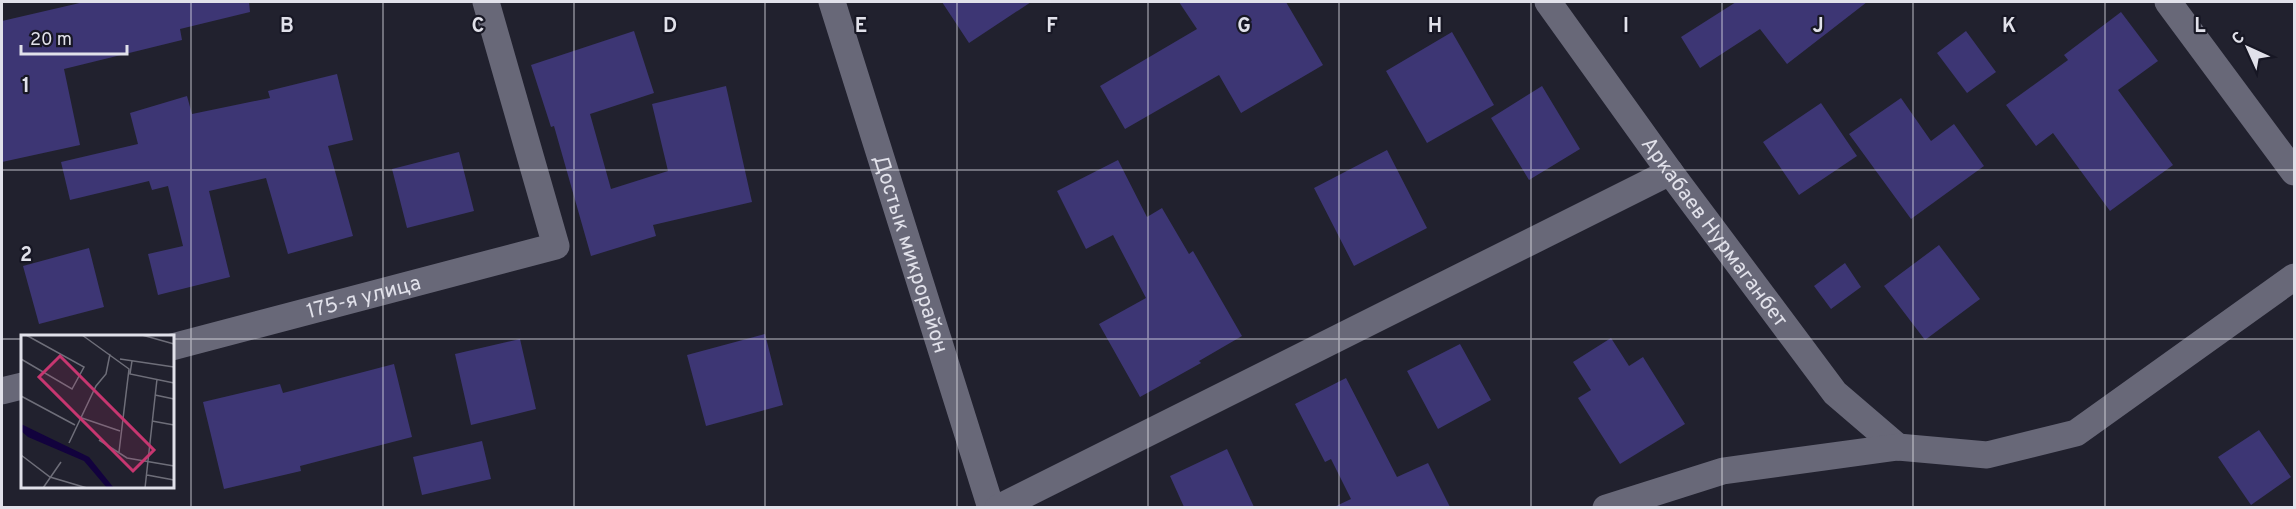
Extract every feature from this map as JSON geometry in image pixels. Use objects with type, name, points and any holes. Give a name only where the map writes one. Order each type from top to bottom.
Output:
[{"type":"street","name":"175-я улица","points":[[174,346],[556,246],[486,2]]},
{"type":"street","name":"Достык микрорайон","points":[[832,2],[991,507]]},
{"type":"street","name":"Аркабаев Нурмаганбет","points":[[1548,2],[1670,172],[1835,393],[1898,447]]},
{"type":"street","points":[[2168,2],[2295,172]]},
{"type":"street","points":[[998,507],[1670,172]]},
{"type":"street","points":[[1606,507],[1723,471],[1898,447],[1987,455],[2076,433],[2295,277]]},
{"type":"street","points":[[2,391],[21,386]]},
{"type":"building","points":[[84,2],[249,2],[250,12],[180,29],[182,40],[64,69],[80,145],[2,162],[2,21]]},
{"type":"building","points":[[942,2],[1031,2],[969,43]]},
{"type":"building","points":[[1179,2],[1286,2],[1323,65],[1241,113],[1219,75],[1125,129],[1100,86],[1197,29]]},
{"type":"building","points":[[1736,2],[1867,2],[1787,64],[1760,29],[1700,68],[1681,37]]},
{"type":"building","points":[[2121,12],[2158,61],[2118,90],[2173,165],[2110,211],[2053,133],[2036,146],[2006,105],[2068,60],[2064,55]]},
{"type":"building","points":[[634,31],[654,93],[590,114],[611,189],[668,171],[652,104],[726,86],[752,202],[653,225],[656,236],[591,256],[554,126],[551,127],[531,65]]},
{"type":"building","points":[[1966,31],[1996,72],[1967,93],[1937,53]]},
{"type":"building","points":[[1452,32],[1494,105],[1427,143],[1386,71]]},
{"type":"building","points":[[337,74],[353,140],[328,146],[353,236],[288,254],[266,178],[209,191],[230,277],[158,295],[148,254],[183,246],[168,186],[152,190],[149,181],[70,200],[61,162],[138,144],[130,113],[187,96],[192,114],[270,98],[268,91]]},
{"type":"building","points":[[1542,86],[1580,149],[1529,180],[1491,118]]},
{"type":"building","points":[[1901,98],[1931,141],[1954,124],[1984,166],[1911,219],[1849,134]]},
{"type":"building","points":[[1821,103],[1857,156],[1799,195],[1763,142]]},
{"type":"building","points":[[1387,150],[1427,228],[1354,266],[1314,188]]},
{"type":"building","points":[[459,152],[474,211],[407,228],[392,169]]},
{"type":"building","points":[[1118,160],[1147,217],[1162,208],[1189,254],[1193,251],[1242,336],[1199,361],[1201,363],[1140,397],[1099,324],[1146,298],[1113,235],[1086,249],[1057,191]]},
{"type":"building","points":[[1939,245],[1980,299],[1925,340],[1884,286]]},
{"type":"building","points":[[89,248],[104,307],[39,324],[23,266]]},
{"type":"building","points":[[1845,263],[1861,287],[1831,309],[1814,286]]},
{"type":"building","points":[[765,334],[783,405],[706,426],[687,355]]},
{"type":"building","points":[[1611,338],[1629,366],[1643,357],[1685,424],[1620,464],[1578,398],[1591,390],[1573,362]]},
{"type":"building","points":[[520,339],[536,409],[471,425],[455,354]]},
{"type":"building","points":[[1460,344],[1491,400],[1438,429],[1407,371]]},
{"type":"building","points":[[394,364],[412,437],[300,466],[301,471],[224,489],[203,402],[280,384],[283,393]]},
{"type":"building","points":[[1346,378],[1397,477],[1428,463],[1450,507],[1334,507],[1351,499],[1331,459],[1325,462],[1295,404]]},
{"type":"building","points":[[2259,430],[2291,477],[2251,505],[2218,457]]},
{"type":"building","points":[[482,441],[491,479],[422,495],[413,457]]},
{"type":"building","points":[[1227,449],[1254,507],[1184,507],[1170,476]]}]
